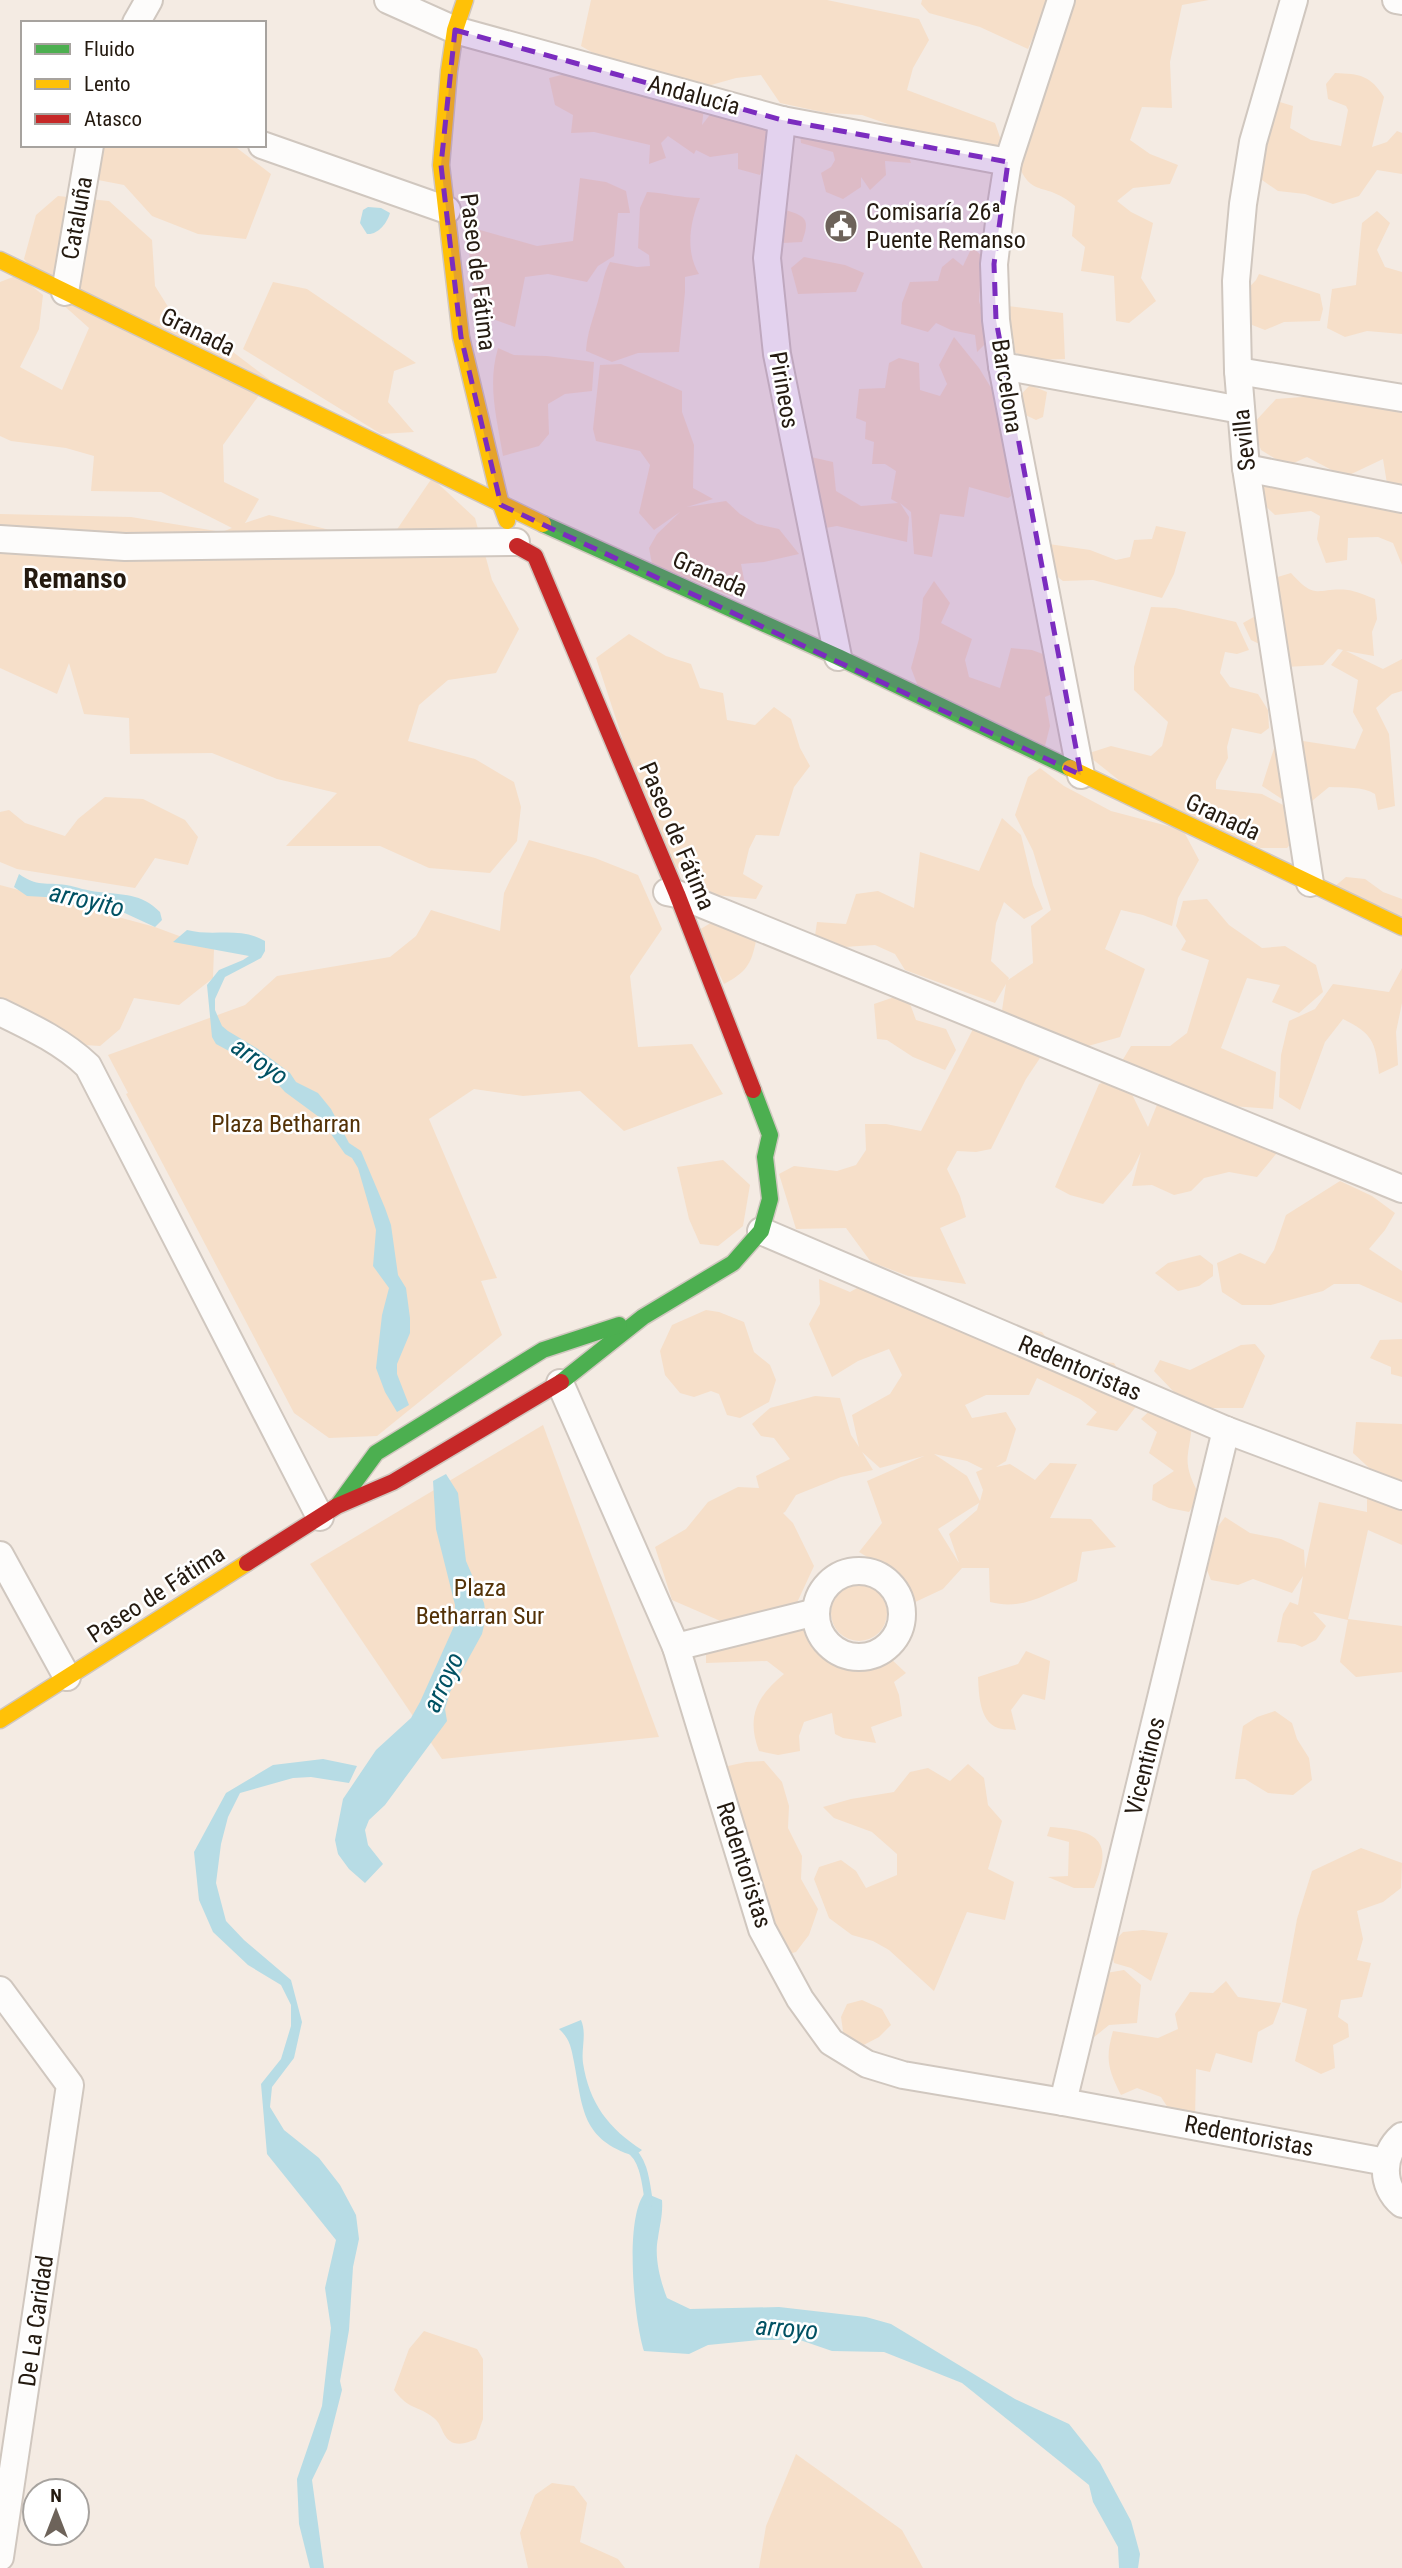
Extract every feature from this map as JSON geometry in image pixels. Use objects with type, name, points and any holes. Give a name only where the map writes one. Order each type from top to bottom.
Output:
[{"type":"street","points":[[137,21],[149,0]]},
{"type":"street","name":"Andalucía","points":[[388,0],[455,30],[782,120],[1008,162]]},
{"type":"street","name":"Paseo de Fátima","points":[[0,1720],[329,1511],[393,1482],[560,1383],[643,1317],[733,1263],[761,1231],[770,1199],[765,1157],[770,1135],[663,893],[536,556],[516,551],[501,505],[461,337],[442,165],[449,71],[455,30],[465,0]]},
{"type":"street","name":"Barcelona","points":[[1061,0],[1008,162],[995,264],[996,320],[1002,366],[1081,775]]},
{"type":"street","name":"Sevilla","points":[[1294,0],[1254,142],[1243,204],[1236,281],[1238,371],[1246,468],[1310,883]]},
{"type":"street","points":[[1396,0],[1402,1]]},
{"type":"street","name":"Pirineos","points":[[782,120],[767,258],[777,354],[838,657]]},
{"type":"street","points":[[266,146],[447,210]]},
{"type":"street","name":"Cataluña","points":[[65,292],[90,147]]},
{"type":"street","name":"Granada","points":[[0,260],[501,505],[838,657],[1402,927]]},
{"type":"street","points":[[1002,366],[1241,410]]},
{"type":"street","points":[[1238,371],[1402,398]]},
{"type":"street","points":[[1246,468],[1402,499]]},
{"type":"street","points":[[0,539],[125,547],[516,551]]},
{"type":"street","points":[[663,893],[1402,1189]]},
{"type":"street","points":[[0,1012],[76,1054],[88,1066],[329,1511]]},
{"type":"street","points":[[752,1141],[765,1157]]},
{"type":"street","name":"Redentoristas","points":[[761,1231],[1226,1430],[1402,1496]]},
{"type":"street","name":"Paseo de Fátima","points":[[329,1511],[376,1453],[387,1446],[543,1350],[643,1317]]},
{"type":"street","name":"Redentoristas","points":[[560,1383],[676,1647],[762,1929],[800,1999],[831,2042],[867,2064],[903,2075],[1386,2162]]},
{"type":"street","name":"Vicentinos","points":[[1063,2102],[1226,1430]]},
{"type":"street","points":[[0,1555],[67,1677]]},
{"type":"street","points":[[676,1647],[816,1612]]},
{"type":"street","name":"De La Caridad","points":[[0,1990],[70,2085],[9,2446],[0,2557]]},
{"type":"street","points":[[1402,2136],[1390,2149],[1386,2162],[1389,2188],[1402,2204]]},
{"type":"highlighted area","points":[[455,30],[782,120],[1008,162],[994,264],[996,320],[1081,775],[501,505],[461,337],[441,165]]},
{"type":"green space","points":[[591,0],[827,0],[919,19],[929,40],[913,68],[907,90],[995,123],[1003,146],[976,148],[862,115],[827,113],[780,103],[761,75],[711,85],[673,80],[704,108],[702,125],[712,112],[768,123],[767,162],[760,175],[738,169],[738,153],[710,157],[696,150],[694,154],[668,136],[661,143],[666,158],[649,164],[650,145],[594,132],[571,133],[573,115],[555,105],[549,78],[573,72],[602,58],[581,46]]},
{"type":"green space","points":[[922,0],[1049,0],[1028,49],[980,27],[929,13],[921,4]]},
{"type":"green space","points":[[1070,0],[1209,0],[1182,5],[1170,62],[1172,108],[1142,107],[1130,140],[1150,154],[1178,165],[1170,184],[1133,188],[1117,201],[1153,223],[1141,278],[1156,301],[1129,323],[1116,321],[1114,276],[1081,271],[1085,247],[1072,236],[1075,206],[1054,193],[1031,184],[1024,177],[1013,147]]},
{"type":"green space","points":[[1335,73],[1364,77],[1374,84],[1384,97],[1372,147],[1387,142],[1397,131],[1402,133],[1402,174],[1377,170],[1359,196],[1333,204],[1305,194],[1278,191],[1262,180],[1256,159],[1270,99],[1293,106],[1290,128],[1311,140],[1341,146],[1348,110],[1346,106],[1328,99],[1326,84]]},
{"type":"green space","points":[[800,134],[906,149],[911,163],[885,161],[886,175],[870,190],[861,177],[861,187],[843,199],[826,192],[821,173],[831,167],[835,160],[833,152],[801,143]]},
{"type":"green space","points":[[98,147],[236,147],[271,174],[246,239],[198,234],[152,216],[124,185],[98,180]]},
{"type":"green space","points":[[580,178],[606,182],[626,191],[630,213],[618,213],[614,256],[598,266],[587,282],[548,274],[525,277],[515,327],[476,313],[466,226],[537,246],[573,241]]},
{"type":"green space","points":[[647,192],[700,198],[690,236],[692,256],[699,274],[685,277],[679,352],[638,353],[612,362],[586,351],[588,338],[610,262],[637,267],[650,266],[649,255],[638,248],[640,208]]},
{"type":"green space","points":[[58,196],[109,201],[152,240],[155,286],[182,329],[229,349],[270,380],[223,445],[224,482],[259,499],[245,523],[269,515],[387,544],[432,478],[475,518],[492,580],[519,629],[496,673],[448,680],[419,705],[408,741],[475,759],[514,782],[521,807],[517,841],[490,873],[429,868],[380,846],[286,846],[337,793],[277,779],[212,753],[130,754],[129,718],[84,714],[69,663],[57,694],[0,668],[0,514],[131,517],[222,532],[232,528],[161,492],[91,491],[94,456],[66,448],[11,441],[0,436],[0,282],[18,275],[43,295],[39,329],[20,367],[62,390],[89,328],[61,303],[24,259],[36,215]]},
{"type":"green space","points":[[785,210],[802,217],[806,229],[802,242],[783,243],[779,249]]},
{"type":"green space","points":[[1377,211],[1390,223],[1377,250],[1385,267],[1402,272],[1402,334],[1367,331],[1345,337],[1327,328],[1332,289],[1356,285],[1362,223]]},
{"type":"green space","points":[[972,247],[982,256],[979,301],[990,339],[977,352],[975,335],[951,330],[936,323],[928,332],[901,324],[902,303],[910,282],[938,281],[942,267],[953,258],[963,266]]},
{"type":"green space","points":[[804,257],[845,265],[864,273],[856,292],[798,294],[791,268]]},
{"type":"green space","points":[[1259,274],[1320,294],[1323,309],[1320,321],[1284,322],[1265,330],[1247,323],[1241,296]]},
{"type":"green space","points":[[273,282],[307,289],[416,363],[394,371],[388,402],[414,432],[381,434],[243,349]]},
{"type":"green space","points":[[1000,305],[1063,313],[1065,359],[1035,360],[1011,351]]},
{"type":"green space","points":[[954,337],[979,368],[996,396],[1011,496],[1008,498],[969,487],[964,517],[940,514],[932,557],[914,554],[911,512],[900,503],[909,517],[907,542],[837,526],[820,529],[811,457],[833,462],[836,491],[861,506],[898,503],[891,499],[896,471],[885,464],[872,464],[874,442],[865,439],[866,422],[856,418],[859,389],[885,388],[889,363],[899,358],[919,363],[920,390],[940,396],[947,384],[939,365]]},
{"type":"green space","points":[[498,348],[514,355],[594,362],[592,391],[565,394],[548,404],[549,434],[539,446],[503,456],[493,389]]},
{"type":"green space","points":[[621,364],[682,391],[682,412],[694,445],[693,488],[713,499],[687,507],[726,501],[757,524],[779,529],[799,554],[741,564],[745,584],[731,596],[652,564],[649,548],[657,534],[680,512],[654,530],[639,513],[650,465],[640,451],[596,441],[593,429],[600,365]]},
{"type":"green space","points":[[1030,385],[1047,392],[1043,417],[1036,420],[1019,412],[1016,400]]},
{"type":"green space","points":[[1328,395],[1402,413],[1402,565],[1393,543],[1378,537],[1348,538],[1347,560],[1326,563],[1317,539],[1320,516],[1311,511],[1275,515],[1258,499],[1264,487],[1306,485],[1388,490],[1383,459],[1345,477],[1307,457],[1287,466],[1261,450],[1252,425],[1276,399]]},
{"type":"green space","points":[[1156,526],[1186,532],[1174,574],[1162,598],[1093,580],[1063,581],[1046,568],[1042,543],[1090,550],[1116,560],[1130,557],[1134,540],[1152,539]]},
{"type":"green space","points":[[1291,573],[1312,590],[1348,590],[1375,599],[1377,619],[1372,632],[1374,656],[1346,651],[1383,669],[1402,659],[1402,691],[1392,694],[1376,708],[1389,734],[1395,806],[1378,810],[1375,794],[1353,788],[1329,787],[1312,801],[1304,778],[1285,801],[1262,786],[1276,742],[1303,766],[1303,741],[1355,749],[1363,730],[1353,712],[1358,680],[1331,665],[1343,650],[1338,649],[1323,665],[1285,667],[1274,651],[1251,640],[1243,623],[1259,614],[1271,579]]},
{"type":"green space","points":[[934,581],[950,603],[941,623],[972,639],[965,660],[969,677],[1000,688],[1011,648],[1032,650],[1059,660],[1064,689],[1045,697],[1050,726],[1044,750],[919,689],[911,668],[919,639],[923,598]]},
{"type":"green space","points":[[1151,607],[1175,608],[1236,622],[1249,650],[1237,654],[1225,652],[1220,673],[1230,687],[1258,694],[1268,710],[1269,728],[1261,734],[1232,728],[1227,747],[1228,758],[1216,781],[1216,789],[1262,794],[1285,806],[1297,837],[1287,848],[1260,848],[1140,797],[1086,754],[1111,746],[1151,756],[1162,746],[1168,722],[1134,690],[1134,667]]},
{"type":"green space","points":[[629,634],[666,656],[691,664],[700,688],[723,693],[727,720],[755,725],[774,707],[791,719],[800,748],[810,766],[794,787],[779,836],[756,835],[749,849],[743,874],[763,886],[756,899],[715,895],[661,856],[596,658]]},
{"type":"green space","points":[[1040,768],[1064,786],[1111,811],[1183,830],[1199,860],[1178,898],[1172,926],[1121,910],[1105,949],[1145,969],[1120,1037],[1074,1050],[1001,1017],[1006,984],[995,1003],[905,970],[895,954],[875,945],[813,949],[817,922],[846,924],[856,894],[878,891],[914,908],[920,852],[979,871],[1002,818],[1021,835],[1033,885],[1043,909],[1024,919],[1004,902],[996,923],[991,961],[1008,980],[1033,963],[1031,926],[1051,910],[1033,851],[1015,815],[1028,777]]},
{"type":"green space","points":[[105,797],[143,799],[185,820],[198,837],[188,865],[155,858],[135,888],[17,869],[0,862],[0,812],[9,810],[25,823],[65,836],[78,819]]},
{"type":"green space","name":"Plaza Betharran","points":[[529,840],[595,858],[638,875],[662,929],[630,976],[638,1047],[692,1044],[723,1094],[624,1131],[580,1091],[523,1096],[474,1089],[429,1119],[497,1278],[481,1281],[502,1335],[377,1436],[329,1438],[294,1413],[108,1055],[245,1005],[277,976],[390,957],[416,936],[431,910],[500,931],[504,893]]},
{"type":"green space","points":[[1346,877],[1365,879],[1383,892],[1402,899],[1402,921],[1334,887]]},
{"type":"green space","points":[[0,885],[155,927],[214,949],[213,978],[179,1005],[134,998],[120,1029],[100,1046],[70,1044],[0,1004]]},
{"type":"green space","points":[[1207,899],[1229,925],[1262,948],[1285,946],[1316,965],[1323,992],[1299,1013],[1272,1002],[1280,985],[1247,978],[1221,1048],[1276,1072],[1273,1109],[1232,1106],[1232,1120],[1277,1124],[1286,1142],[1257,1177],[1229,1172],[1204,1178],[1191,1191],[1174,1195],[1152,1185],[1132,1186],[1141,1152],[1132,1170],[1103,1204],[1070,1195],[1055,1187],[1099,1084],[1123,1076],[1148,1127],[1165,1085],[1122,1061],[1131,1046],[1170,1046],[1187,1033],[1209,960],[1181,950],[1186,941],[1176,926],[1183,901]]},
{"type":"green space","points":[[733,917],[756,941],[746,967],[738,976],[724,984],[699,930],[719,918]]},
{"type":"green space","points":[[1402,968],[1402,1003],[1396,1032],[1398,1065],[1379,1074],[1371,1040],[1361,1029],[1343,1019],[1325,1042],[1300,1110],[1279,1097],[1281,1055],[1289,1021],[1315,1009],[1333,984],[1389,992]]},
{"type":"green space","points":[[906,993],[916,1020],[946,1029],[956,1050],[945,1070],[913,1057],[887,1040],[877,1039],[874,1004]]},
{"type":"green space","points":[[974,1027],[1020,1041],[1040,1058],[1026,1079],[991,1149],[976,1152],[957,1151],[947,1169],[960,1196],[966,1217],[940,1228],[966,1284],[908,1276],[871,1262],[846,1228],[796,1229],[779,1174],[794,1166],[837,1171],[856,1165],[866,1150],[865,1124],[886,1124],[921,1131]]},
{"type":"green space","points":[[723,1160],[750,1185],[743,1226],[718,1246],[700,1244],[689,1219],[677,1167]]},
{"type":"green space","points":[[1340,1181],[1372,1196],[1395,1213],[1369,1249],[1402,1271],[1402,1303],[1359,1284],[1334,1284],[1323,1291],[1271,1305],[1242,1305],[1222,1292],[1217,1263],[1240,1253],[1265,1264],[1274,1250],[1286,1215]]},
{"type":"green space","points":[[1200,1255],[1213,1265],[1213,1276],[1199,1286],[1178,1291],[1155,1273],[1168,1263]]},
{"type":"green space","points":[[819,1279],[850,1292],[866,1283],[944,1310],[947,1326],[958,1317],[1042,1332],[1066,1366],[1081,1359],[1114,1363],[1138,1404],[1117,1431],[1086,1425],[1097,1412],[1080,1399],[1037,1378],[1029,1395],[986,1395],[965,1405],[972,1418],[1006,1412],[1016,1429],[1006,1461],[996,1467],[1010,1464],[1035,1480],[1050,1463],[1077,1464],[1050,1518],[1091,1519],[1116,1547],[1082,1552],[1077,1581],[1025,1602],[990,1602],[989,1568],[962,1568],[943,1589],[911,1604],[894,1573],[859,1552],[882,1523],[867,1481],[924,1456],[880,1468],[862,1452],[873,1470],[841,1477],[796,1495],[783,1513],[793,1523],[814,1566],[795,1607],[725,1623],[672,1600],[655,1547],[686,1529],[708,1502],[738,1487],[759,1488],[756,1476],[790,1459],[774,1438],[761,1436],[752,1424],[770,1408],[815,1396],[840,1398],[851,1435],[859,1447],[852,1415],[890,1394],[902,1375],[889,1349],[858,1361],[832,1377],[809,1324],[820,1304]],"holes":[[[934,1454],[967,1461],[983,1469],[976,1472],[983,1490],[980,1501],[967,1476]],[[979,1503],[977,1510],[949,1534],[959,1563],[938,1529]]]},
{"type":"green space","points":[[706,1310],[744,1322],[754,1352],[770,1365],[776,1380],[769,1402],[740,1418],[727,1415],[719,1394],[711,1391],[694,1397],[680,1393],[665,1375],[660,1351],[672,1325]]},
{"type":"green space","points":[[1402,1339],[1402,1377],[1391,1374],[1391,1367],[1370,1358],[1380,1340]]},
{"type":"green space","points":[[1255,1344],[1265,1356],[1243,1408],[1196,1408],[1174,1392],[1154,1371],[1160,1360],[1190,1370],[1241,1345]]},
{"type":"green space","points":[[1159,1402],[1192,1416],[1188,1464],[1189,1473],[1200,1496],[1189,1512],[1169,1508],[1152,1500],[1153,1485],[1174,1471],[1149,1453],[1157,1432],[1141,1419]]},
{"type":"green space","points":[[1356,1422],[1402,1424],[1402,1545],[1368,1530],[1348,1619],[1402,1626],[1402,1672],[1356,1677],[1340,1662],[1348,1620],[1313,1612],[1326,1626],[1316,1640],[1302,1647],[1277,1642],[1283,1614],[1290,1602],[1298,1605],[1303,1576],[1292,1593],[1253,1579],[1238,1585],[1211,1580],[1204,1563],[1213,1533],[1225,1517],[1250,1533],[1281,1539],[1304,1550],[1305,1569],[1319,1502],[1367,1512],[1367,1497],[1379,1477],[1353,1453]]},
{"type":"green space","name":"Plaza Betharran Sur","points":[[543,1425],[659,1737],[442,1759],[310,1564]]},
{"type":"green space","points":[[859,1585],[874,1590],[882,1598],[887,1613],[882,1628],[874,1636],[859,1641],[844,1636],[836,1628],[831,1613],[836,1598],[844,1590]]},
{"type":"green space","points":[[799,1616],[826,1650],[846,1668],[889,1657],[906,1673],[894,1682],[902,1716],[871,1727],[876,1743],[843,1738],[835,1734],[832,1713],[804,1722],[799,1736],[800,1751],[778,1755],[759,1751],[755,1739],[754,1717],[761,1699],[784,1674],[767,1661],[706,1663],[706,1629]]},
{"type":"green space","points":[[1026,1651],[1050,1661],[1045,1700],[1023,1694],[1011,1710],[1016,1730],[998,1728],[984,1713],[978,1677],[1018,1664]]},
{"type":"green space","points":[[1275,1711],[1292,1723],[1297,1739],[1309,1758],[1312,1780],[1293,1795],[1268,1793],[1245,1779],[1235,1779],[1243,1726],[1257,1717]]},
{"type":"green space","points":[[764,1761],[782,1782],[789,1806],[788,1828],[802,1856],[801,1879],[818,1909],[809,1935],[796,1952],[778,1957],[719,1768]]},
{"type":"green space","points":[[968,1764],[984,1778],[988,1805],[1002,1821],[988,1869],[1014,1882],[1005,1920],[967,1912],[934,1991],[889,1950],[873,1941],[852,1935],[829,1918],[814,1879],[819,1867],[841,1860],[856,1871],[866,1888],[897,1875],[897,1854],[872,1832],[834,1818],[823,1807],[894,1792],[910,1772],[928,1768],[950,1781]]},
{"type":"green space","points":[[1050,1827],[1080,1831],[1098,1841],[1103,1859],[1094,1888],[1074,1888],[1048,1877],[1068,1876],[1069,1842],[1047,1836]]},
{"type":"green space","points":[[1361,1848],[1402,1863],[1401,1888],[1383,1902],[1357,1911],[1363,1939],[1357,1960],[1371,1963],[1362,1997],[1341,2000],[1338,2017],[1348,2024],[1349,2037],[1333,2045],[1335,2068],[1321,2074],[1295,2061],[1307,2009],[1282,2002],[1297,1919],[1312,1871]]},
{"type":"green space","points":[[1143,1930],[1168,1933],[1151,1981],[1131,1968],[1114,1963],[1110,1946],[1123,1932]]},
{"type":"green space","points":[[1124,1970],[1141,1985],[1137,2023],[1109,2025],[1088,2042],[1094,1975]]},
{"type":"green space","points":[[1226,1981],[1238,1997],[1281,2003],[1273,2024],[1258,2032],[1252,2063],[1216,2053],[1210,2072],[1196,2069],[1195,2120],[1172,2114],[1161,2097],[1137,2088],[1121,2095],[1109,2064],[1113,2031],[1158,2038],[1178,2029],[1175,2014],[1190,1992],[1213,1993]]},
{"type":"green space","points":[[862,2000],[882,2009],[891,2025],[879,2037],[858,2048],[844,2038],[841,2017],[847,2004]]},
{"type":"green space","points":[[424,2331],[477,2349],[483,2359],[483,2419],[476,2439],[460,2444],[450,2441],[434,2418],[409,2405],[394,2390],[409,2349]]},
{"type":"green space","points":[[796,2454],[902,2530],[923,2568],[759,2568],[766,2526]]},
{"type":"green space","points":[[552,2483],[574,2486],[587,2503],[580,2542],[618,2559],[625,2568],[528,2568],[520,2533],[535,2495]]},
{"type":"water","points":[[368,207],[381,208],[390,213],[382,228],[371,234],[367,234],[360,223],[363,210]]},
{"type":"water","name":"arroyito","points":[[19,874],[37,882],[139,898],[160,912],[162,920],[155,927],[116,909],[98,910],[78,906],[63,898],[27,896],[14,887]]},
{"type":"water","points":[[187,930],[246,934],[265,941],[265,951],[261,958],[225,977],[215,999],[215,1010],[222,1026],[290,1073],[296,1082],[318,1093],[331,1109],[349,1143],[361,1151],[391,1225],[398,1275],[406,1288],[410,1333],[397,1364],[397,1374],[409,1405],[397,1412],[385,1392],[376,1368],[382,1315],[389,1288],[373,1266],[376,1230],[358,1168],[319,1117],[285,1092],[266,1071],[216,1044],[212,1037],[207,985],[219,970],[249,956],[173,942]]},
{"type":"water","points":[[446,1474],[458,1493],[466,1561],[484,1603],[486,1617],[482,1634],[450,1692],[445,1709],[447,1721],[385,1805],[369,1820],[365,1830],[368,1845],[383,1864],[365,1883],[349,1869],[338,1854],[335,1840],[343,1799],[376,1750],[411,1718],[455,1624],[455,1605],[436,1529],[433,1481]]},
{"type":"water","points":[[323,1759],[357,1766],[349,1783],[311,1777],[293,1778],[240,1793],[228,1817],[216,1883],[226,1921],[291,1980],[302,2022],[294,2058],[272,2087],[270,2107],[284,2130],[319,2158],[340,2185],[356,2215],[359,2239],[353,2267],[349,2330],[340,2381],[342,2390],[327,2449],[312,2480],[324,2568],[310,2568],[299,2524],[297,2479],[322,2406],[331,2328],[325,2288],[336,2240],[267,2154],[261,2084],[281,2059],[291,2026],[291,2005],[281,1985],[248,1965],[213,1932],[199,1900],[194,1852],[226,1793],[273,1765]]},
{"type":"water","points":[[581,2020],[584,2031],[583,2063],[590,2091],[610,2124],[642,2150],[634,2156],[604,2141],[588,2121],[571,2048],[566,2036],[559,2029]]},
{"type":"water","points":[[645,2193],[662,2200],[657,2260],[667,2298],[690,2309],[779,2307],[866,2317],[891,2324],[1015,2399],[1069,2424],[1100,2463],[1131,2521],[1140,2554],[1138,2568],[1119,2568],[1118,2547],[1093,2502],[1089,2485],[962,2383],[884,2352],[832,2351],[800,2340],[759,2340],[708,2345],[689,2354],[644,2351],[634,2294],[633,2246],[639,2206]]},
{"type":"waterway","name":"arroyo","points":[[628,2148],[641,2165],[649,2203]]},
{"type":"traffic: fast","points":[[543,524],[838,657],[1070,768]]},
{"type":"traffic: fast","points":[[561,1382],[643,1317],[733,1263],[761,1231],[770,1199],[765,1157],[770,1135],[753,1090]]},
{"type":"traffic: fast","points":[[338,1505],[376,1453],[543,1350],[619,1325]]},
{"type":"traffic: slow","points":[[465,0],[455,30],[449,71],[441,165],[461,337],[507,521]]},
{"type":"traffic: slow","points":[[0,260],[543,524]]},
{"type":"traffic: slow","points":[[1070,768],[1402,927]]},
{"type":"traffic: slow","points":[[0,1720],[247,1563]]},
{"type":"traffic: jam","points":[[517,546],[535,556],[677,894],[753,1090]]},
{"type":"traffic: jam","points":[[247,1563],[337,1506],[393,1482],[561,1382]]},
{"type":"place","name":"Comisaría 26ª Puente Remanso","points":[[841,226]]},
{"type":"district","name":"Remanso","points":[[75,578]]}]
